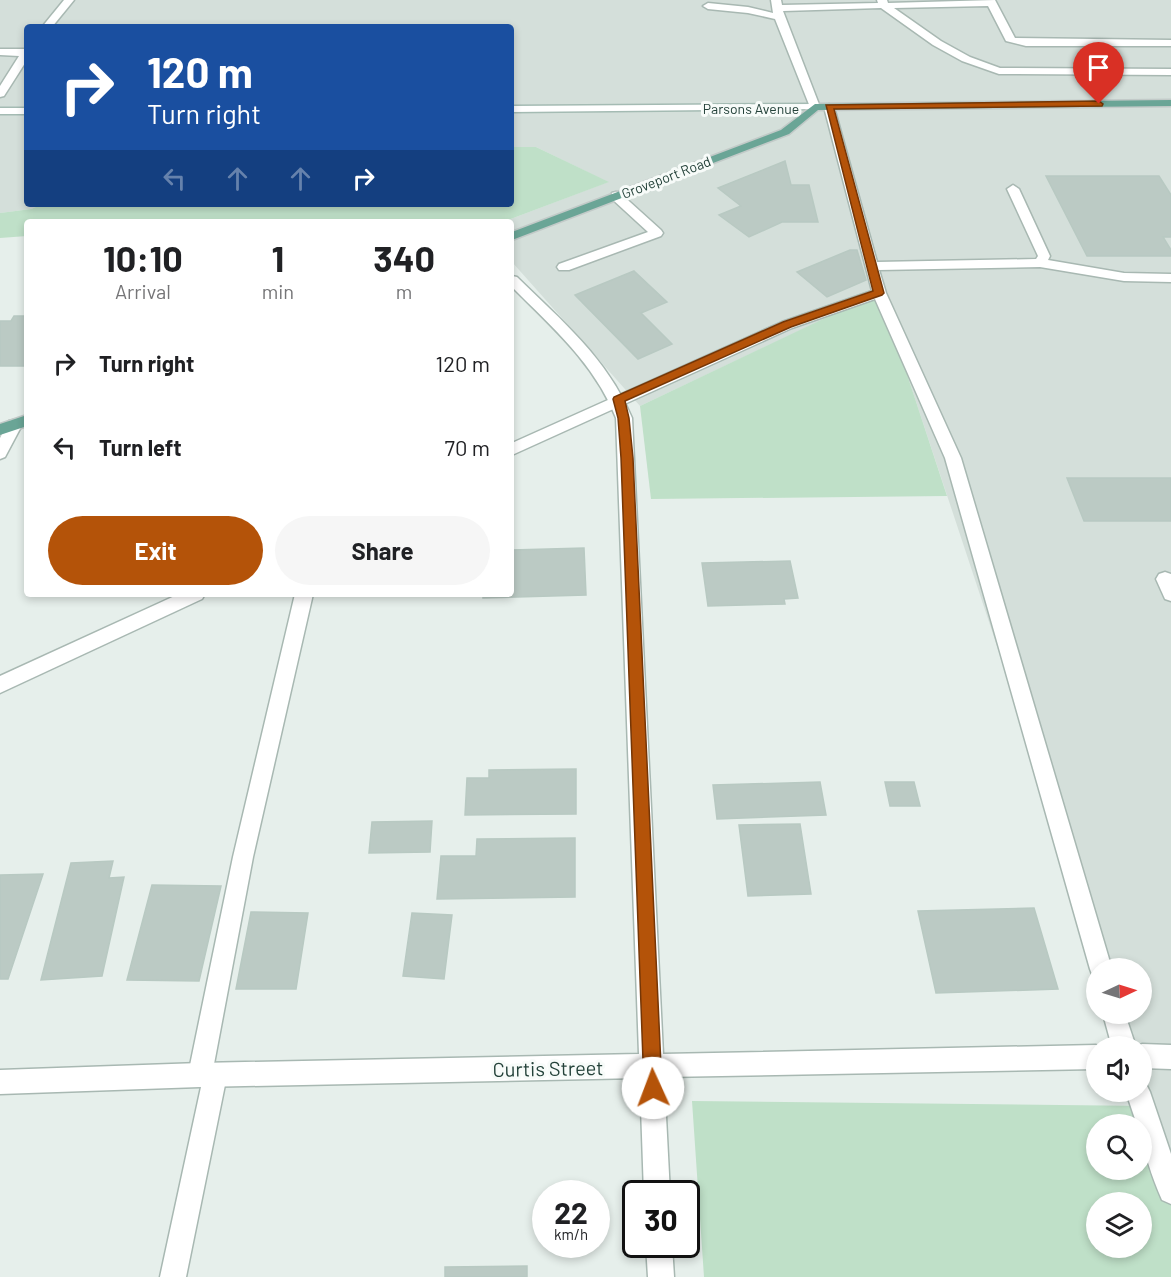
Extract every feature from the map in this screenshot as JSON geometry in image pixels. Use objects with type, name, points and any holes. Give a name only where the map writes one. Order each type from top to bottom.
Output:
[{"type":"main road","name":"Parsons Avenue","points":[[822,107],[1171,103]]},
{"type":"main road","name":"Groveport Road","points":[[514,235],[785,132],[822,107]]},
{"type":"street","points":[[49,24],[69,0]]},
{"type":"street","points":[[708,6],[748,10],[883,3],[992,2],[1011,40],[1026,43],[1171,43]]},
{"type":"street","points":[[883,3],[937,43],[966,59],[999,71],[1171,72]]},
{"type":"street","points":[[778,8],[822,107],[873,266],[879,293],[953,458],[1098,958]]},
{"type":"street","points":[[0,52],[24,53]]},
{"type":"street","points":[[0,94],[24,58]]},
{"type":"street","name":"Parsons Avenue","points":[[514,109],[822,107]]},
{"type":"street","points":[[0,111],[24,111]]},
{"type":"street","points":[[1013,189],[1044,256],[1040,263]]},
{"type":"street","points":[[564,267],[657,233],[616,196]]},
{"type":"street","points":[[873,266],[1040,263],[1124,277],[1171,278]]},
{"type":"street","points":[[514,282],[590,360],[618,399],[624,418],[656,1180]]},
{"type":"street","points":[[514,448],[618,399],[787,325],[879,293]]},
{"type":"street","points":[[0,453],[14,425]]},
{"type":"street","points":[[0,685],[190,597]]},
{"type":"street","points":[[173,1277],[243,857],[303,597]]},
{"type":"street","points":[[1152,1056],[1171,1057]]},
{"type":"street","name":"Curtis Street","points":[[0,1082],[208,1075],[1086,1057]]},
{"type":"street","points":[[1141,1102],[1171,1191]]},
{"type":"street","points":[[660,1258],[661,1277]]},
{"type":"shaded area","points":[[0,0],[1171,0],[1171,1173],[1148,1102],[1152,1102],[1152,1036],[1126,1036],[1122,1024],[1152,1024],[1152,958],[1100,958],[880,293],[640,406],[514,264],[514,219],[511,219],[608,182],[536,147],[514,147],[514,24],[24,24],[24,207],[36,207],[0,213]]},
{"type":"green space","points":[[514,147],[536,147],[609,182],[511,219],[24,219],[24,236],[0,238],[0,213],[36,207],[514,207]]},
{"type":"green space","points":[[880,292],[947,496],[651,499],[640,406]]},
{"type":"green space","points":[[692,1101],[1149,1106],[1152,1114],[1086,1114],[1086,1180],[1152,1180],[1152,1115],[1171,1173],[1171,1277],[704,1277],[700,1180],[697,1180]]},
{"type":"building","points":[[785,161],[791,185],[809,185],[818,222],[782,222],[749,237],[719,215],[741,206],[718,188]]},
{"type":"building","points":[[1046,176],[1159,176],[1171,195],[1171,237],[1163,237],[1171,250],[1171,256],[1087,256]]},
{"type":"building","points":[[850,250],[857,250],[866,280],[827,297],[797,272]]},
{"type":"building","points":[[634,271],[667,302],[641,313],[672,344],[638,359],[575,295]]},
{"type":"building","points":[[14,316],[24,316],[24,366],[0,366],[0,321],[11,321]]},
{"type":"building","points":[[1067,478],[1171,478],[1171,521],[1084,521]]},
{"type":"building","points":[[584,548],[586,595],[483,598],[514,597],[514,550]]},
{"type":"building","points":[[790,561],[798,598],[784,599],[785,604],[708,606],[702,563]]},
{"type":"building","points":[[576,769],[576,814],[465,815],[467,778],[489,778],[489,770]]},
{"type":"building","points":[[820,782],[826,815],[717,819],[713,785]]},
{"type":"building","points":[[885,782],[914,782],[920,806],[890,806]]},
{"type":"building","points":[[432,821],[430,852],[369,853],[372,822]]},
{"type":"building","points":[[800,824],[811,894],[748,896],[739,825]]},
{"type":"building","points":[[575,838],[575,897],[437,899],[441,856],[476,856],[477,839]]},
{"type":"building","points":[[113,861],[109,878],[124,877],[102,976],[41,980],[71,863]]},
{"type":"building","points":[[43,874],[8,979],[0,979],[0,875]]},
{"type":"building","points":[[152,885],[221,886],[199,981],[127,980]]},
{"type":"building","points":[[1034,908],[1058,989],[936,993],[918,911]]},
{"type":"building","points":[[251,912],[308,913],[296,989],[236,989]]},
{"type":"building","points":[[412,913],[452,915],[444,979],[403,976]]},
{"type":"building","points":[[527,1266],[527,1277],[445,1277],[445,1267]]},
{"type":"route","points":[[653,1088],[627,458],[624,418],[618,399],[787,325],[879,293],[829,107],[1099,104]]}]
